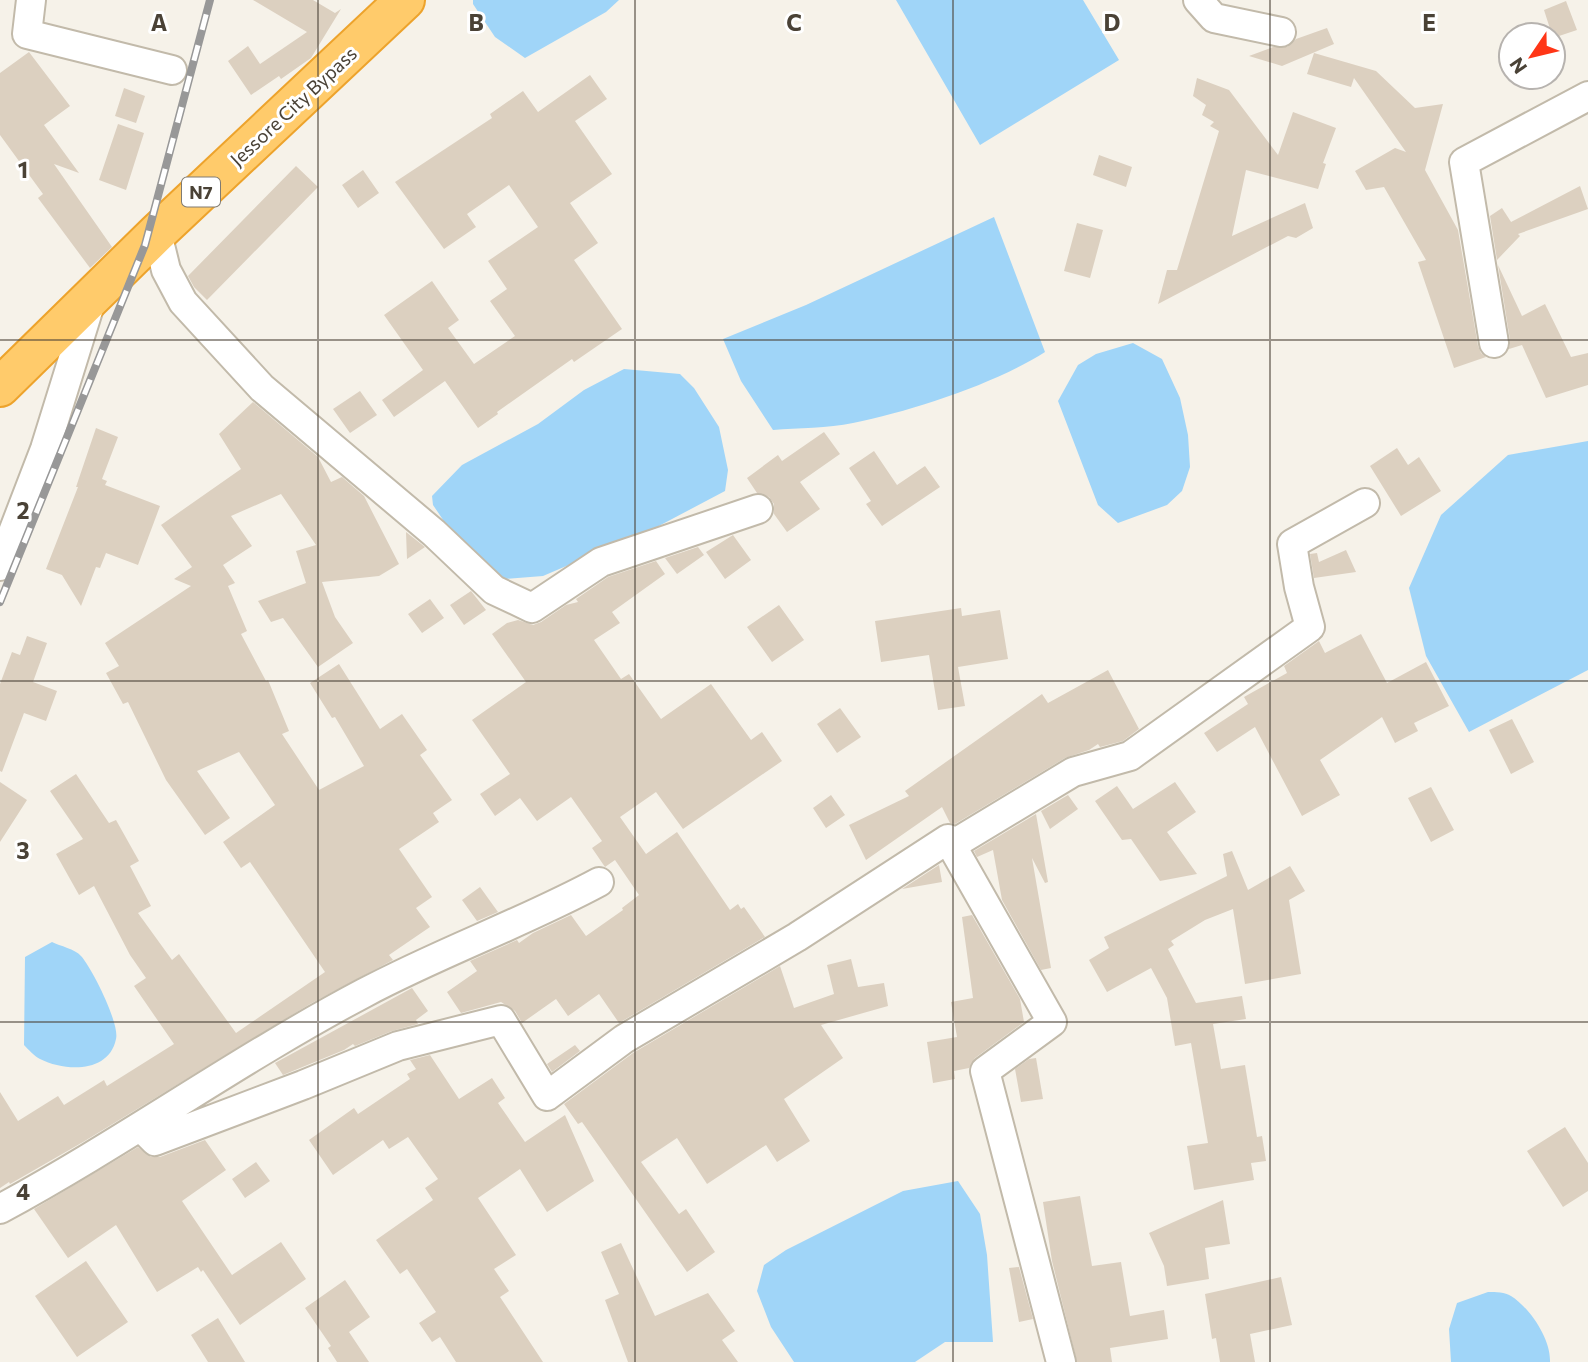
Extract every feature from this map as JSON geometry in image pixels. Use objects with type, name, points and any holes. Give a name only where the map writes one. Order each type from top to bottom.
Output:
[{"type":"highway","name":"Jessore City Bypass","points":[[0,387],[157,233],[405,0]]},
{"type":"street","points":[[31,0],[27,34],[172,70]]},
{"type":"street","points":[[1198,0],[1214,18],[1281,32]]},
{"type":"street","points":[[1494,343],[1464,162],[1588,96]]},
{"type":"street","points":[[157,233],[166,270],[183,302],[262,388],[434,534],[494,590],[532,608],[601,562],[758,509]]},
{"type":"street","points":[[0,566],[46,449],[92,297]]},
{"type":"street","points":[[952,845],[1073,772],[1130,757],[1310,627],[1299,587],[1292,544],[1365,503]]},
{"type":"street","points":[[141,1127],[155,1141],[398,1046],[501,1020],[547,1097],[624,1039],[796,937],[948,839],[1052,1023],[985,1071],[1061,1362]]},
{"type":"street","points":[[0,1209],[141,1127],[265,1048],[367,991],[551,908],[599,882]]},
{"type":"water","points":[[473,0],[619,0],[606,12],[525,58],[495,37]]},
{"type":"water","points":[[896,0],[1083,0],[1119,60],[980,145]]},
{"type":"water","points":[[994,217],[1045,352],[978,385],[901,411],[843,425],[773,430],[741,381],[723,339],[806,305]]},
{"type":"water","points":[[1133,343],[1162,359],[1180,398],[1188,435],[1190,467],[1182,491],[1167,505],[1118,523],[1098,505],[1058,401],[1078,365],[1096,354]]},
{"type":"water","points":[[624,369],[680,374],[694,388],[719,427],[728,470],[725,491],[655,528],[543,576],[505,579],[488,568],[454,536],[433,505],[432,496],[462,465],[538,424],[584,390]]},
{"type":"water","points":[[1588,441],[1588,670],[1469,732],[1426,656],[1409,588],[1441,515],[1508,455]]},
{"type":"water","points":[[52,942],[81,956],[110,1009],[116,1039],[112,1050],[96,1064],[74,1067],[50,1063],[38,1058],[24,1045],[25,957]]},
{"type":"water","points":[[958,1181],[980,1214],[987,1255],[993,1342],[945,1342],[915,1362],[794,1362],[771,1327],[757,1291],[764,1265],[786,1250],[903,1191]]},
{"type":"water","points":[[1488,1292],[1509,1295],[1525,1308],[1543,1334],[1550,1362],[1451,1362],[1449,1329],[1457,1303]]},
{"type":"building","points":[[253,0],[313,0],[335,13],[341,9],[311,58],[281,79],[279,76],[251,95],[228,61],[248,46],[260,64],[307,32]]},
{"type":"building","points":[[1566,1],[1577,30],[1567,33],[1567,21],[1548,21],[1544,10]]},
{"type":"building","points":[[1327,28],[1334,44],[1282,66],[1249,56],[1273,47],[1287,47],[1296,39]]},
{"type":"building","points":[[29,52],[70,106],[44,125],[79,173],[54,164],[112,247],[90,268],[38,198],[43,194],[0,135],[0,73]]},
{"type":"building","points":[[1314,53],[1376,71],[1415,108],[1443,104],[1425,170],[1458,230],[1478,346],[1486,357],[1454,368],[1418,262],[1426,260],[1384,187],[1366,190],[1355,171],[1395,148],[1406,152],[1354,78],[1351,87],[1307,74]]},
{"type":"building","points":[[590,75],[607,99],[575,121],[612,174],[570,203],[598,243],[574,260],[622,329],[574,362],[572,359],[478,428],[445,381],[394,417],[382,400],[423,370],[384,315],[432,281],[459,320],[448,328],[474,364],[515,336],[490,301],[507,289],[488,261],[538,227],[509,185],[467,214],[476,227],[444,249],[395,182],[492,118],[490,114],[523,91],[538,112]]},
{"type":"building","points":[[1197,78],[1229,90],[1278,155],[1293,112],[1336,128],[1323,163],[1326,164],[1318,189],[1246,170],[1232,236],[1305,203],[1313,228],[1296,238],[1288,236],[1158,304],[1167,270],[1177,270],[1219,131],[1210,126],[1214,122],[1202,115],[1206,105],[1193,96]]},
{"type":"building","points":[[124,88],[145,96],[136,123],[115,116]]},
{"type":"building","points":[[118,124],[144,133],[126,190],[99,180]]},
{"type":"building","points":[[1099,155],[1132,167],[1126,187],[1093,175]]},
{"type":"building","points":[[296,166],[318,187],[207,300],[194,287],[188,276]]},
{"type":"building","points":[[363,170],[379,193],[358,208],[342,185]]},
{"type":"building","points":[[1580,186],[1588,209],[1518,234],[1520,236],[1497,260],[1490,216],[1502,208],[1511,222]]},
{"type":"building","points":[[1077,223],[1103,230],[1090,278],[1064,271]]},
{"type":"building","points":[[1498,265],[1522,316],[1545,304],[1571,357],[1588,353],[1588,385],[1546,398],[1522,345],[1509,349],[1510,340]]},
{"type":"building","points":[[360,391],[377,415],[350,433],[333,409]]},
{"type":"building","points":[[253,402],[318,457],[331,482],[342,477],[364,496],[399,564],[379,576],[322,582],[335,617],[353,643],[318,667],[283,618],[271,622],[258,601],[306,583],[296,551],[316,545],[281,494],[231,516],[252,546],[223,565],[235,583],[228,586],[247,631],[241,634],[266,681],[268,680],[289,731],[282,734],[319,790],[364,766],[335,717],[332,718],[310,683],[339,664],[380,729],[402,714],[427,750],[420,755],[452,800],[433,813],[439,822],[399,849],[432,897],[416,908],[430,927],[389,955],[393,960],[310,1004],[83,1142],[0,1188],[0,1092],[18,1121],[58,1096],[64,1105],[104,1080],[107,1086],[174,1044],[134,986],[146,978],[130,955],[94,886],[79,895],[56,854],[83,839],[50,791],[76,774],[109,823],[116,820],[139,861],[130,866],[151,906],[138,913],[172,960],[179,954],[236,1033],[325,972],[250,862],[241,868],[223,842],[275,805],[239,752],[197,771],[230,818],[205,835],[166,780],[128,702],[123,704],[106,673],[119,666],[105,643],[191,586],[174,579],[192,567],[161,525],[241,469],[219,434]]},
{"type":"building","points":[[96,428],[118,437],[102,479],[107,481],[105,485],[160,506],[138,565],[106,553],[100,568],[96,567],[81,606],[62,575],[46,569],[78,487]]},
{"type":"building","points":[[824,432],[840,454],[800,482],[820,509],[787,532],[774,514],[774,504],[769,497],[757,493],[747,478],[778,455],[782,461]]},
{"type":"building","points":[[1397,448],[1408,465],[1419,457],[1441,491],[1401,516],[1370,466]]},
{"type":"building","points":[[874,451],[897,485],[925,466],[940,487],[882,526],[866,504],[871,501],[849,468]]},
{"type":"building","points":[[406,532],[425,547],[407,559]]},
{"type":"building","points":[[733,535],[751,560],[725,579],[706,552]]},
{"type":"building","points":[[698,547],[704,555],[677,574],[665,558]]},
{"type":"building","points":[[1346,550],[1356,572],[1314,578],[1310,554],[1317,553],[1319,562]]},
{"type":"building","points":[[656,561],[665,574],[612,612],[620,623],[594,640],[621,679],[629,674],[661,719],[711,684],[751,740],[762,732],[782,761],[683,829],[656,792],[620,817],[646,854],[677,832],[730,910],[738,904],[741,909],[744,907],[765,937],[619,1023],[599,994],[568,1016],[556,999],[522,1023],[515,1011],[501,1002],[461,1013],[447,992],[477,971],[470,961],[517,940],[519,943],[533,933],[571,915],[586,936],[639,895],[615,860],[605,867],[592,848],[602,841],[571,797],[537,821],[520,798],[495,816],[480,794],[510,774],[472,720],[526,682],[492,634],[507,623],[518,620],[533,625],[541,622],[566,605],[578,602],[576,599],[608,577]]},
{"type":"building","points":[[471,591],[486,610],[464,625],[450,605]]},
{"type":"building","points":[[430,599],[444,618],[422,633],[408,614]]},
{"type":"building","points":[[779,605],[804,640],[772,662],[747,627]]},
{"type":"building","points":[[961,608],[962,616],[1000,610],[1008,659],[958,667],[965,706],[938,710],[929,655],[881,662],[875,621]]},
{"type":"building","points":[[1361,634],[1387,683],[1426,662],[1449,706],[1414,723],[1418,731],[1395,743],[1382,717],[1320,760],[1340,795],[1302,816],[1255,727],[1217,752],[1204,733],[1248,704],[1244,697],[1287,673],[1284,666],[1319,641],[1325,653]]},
{"type":"building","points":[[27,636],[47,643],[33,682],[57,691],[46,721],[24,713],[2,772],[0,684],[12,652],[20,655]]},
{"type":"building","points":[[1108,670],[1139,729],[1123,741],[1100,747],[1098,744],[1065,758],[955,824],[950,823],[942,807],[866,860],[849,825],[909,796],[905,791],[1042,694],[1048,703]]},
{"type":"building","points":[[840,708],[861,737],[837,753],[817,724]]},
{"type":"building","points":[[1512,719],[1534,762],[1511,774],[1489,730]]},
{"type":"building","points":[[0,782],[27,800],[0,842]]},
{"type":"building","points":[[1175,782],[1196,812],[1167,832],[1197,874],[1160,881],[1131,839],[1122,840],[1095,801],[1117,786],[1133,809]]},
{"type":"building","points":[[1431,787],[1454,830],[1431,842],[1408,798]]},
{"type":"building","points":[[831,795],[845,815],[826,828],[813,808]]},
{"type":"building","points":[[1068,795],[1078,809],[1050,829],[1041,811]]},
{"type":"building","points":[[1036,814],[1048,882],[1045,883],[1032,858],[1051,968],[1041,970],[1002,900],[993,850],[977,857],[974,851]]},
{"type":"building","points":[[1232,851],[1248,890],[1290,866],[1305,891],[1289,900],[1301,974],[1245,984],[1233,909],[1205,920],[1171,941],[1174,945],[1168,949],[1196,1003],[1242,996],[1246,1019],[1213,1024],[1221,1069],[1245,1065],[1257,1137],[1262,1136],[1266,1161],[1251,1163],[1254,1180],[1194,1190],[1187,1146],[1208,1143],[1191,1043],[1175,1046],[1167,998],[1151,968],[1107,992],[1089,960],[1109,948],[1104,937],[1227,876],[1223,854]]},
{"type":"building","points":[[939,865],[942,882],[902,889]]},
{"type":"building","points":[[480,887],[498,912],[477,921],[462,900]]},
{"type":"building","points":[[972,915],[1020,999],[1024,1022],[975,1058],[969,1068],[954,1071],[955,1079],[933,1083],[927,1042],[957,1037],[951,1002],[973,998],[962,917]]},
{"type":"building","points":[[851,959],[858,987],[884,983],[888,1006],[821,1025],[843,1058],[784,1099],[810,1141],[777,1162],[766,1145],[707,1184],[677,1138],[641,1162],[679,1214],[686,1209],[715,1252],[687,1272],[582,1122],[578,1124],[564,1104],[633,1053],[780,966],[794,1008],[834,994],[827,965]]},
{"type":"building","points":[[412,988],[428,1011],[416,1020],[418,1024],[355,1046],[353,1044],[283,1075],[275,1063]]},
{"type":"building","points":[[575,1045],[580,1051],[552,1072],[547,1064]]},
{"type":"building","points":[[430,1055],[459,1099],[492,1078],[505,1098],[498,1103],[525,1142],[565,1115],[594,1181],[547,1212],[520,1169],[478,1198],[516,1255],[494,1269],[509,1291],[500,1297],[543,1362],[456,1362],[440,1337],[432,1342],[419,1323],[436,1312],[407,1269],[400,1274],[376,1240],[433,1200],[425,1188],[438,1179],[408,1137],[389,1149],[383,1140],[333,1175],[309,1140],[354,1108],[358,1114],[410,1079],[407,1074],[416,1069],[410,1060]]},
{"type":"building","points":[[1036,1058],[1043,1099],[1021,1102],[1015,1069],[1029,1059]]},
{"type":"building","points":[[1565,1127],[1588,1163],[1588,1191],[1563,1207],[1527,1151]]},
{"type":"building","points":[[205,1140],[226,1170],[182,1201],[232,1275],[281,1242],[306,1279],[240,1325],[203,1270],[201,1272],[198,1267],[157,1292],[116,1225],[68,1258],[34,1209],[138,1147],[151,1157],[160,1157]]},
{"type":"building","points":[[256,1162],[270,1181],[245,1198],[232,1179]]},
{"type":"building","points":[[1080,1196],[1092,1266],[1121,1262],[1130,1316],[1164,1310],[1168,1339],[1110,1348],[1112,1362],[1077,1362],[1052,1261],[1043,1202]]},
{"type":"building","points":[[1223,1200],[1230,1244],[1205,1248],[1209,1279],[1167,1286],[1164,1266],[1149,1233]]},
{"type":"building","points":[[621,1243],[655,1316],[708,1293],[735,1331],[722,1340],[738,1362],[628,1362],[605,1300],[619,1294],[601,1252]]},
{"type":"building","points":[[86,1261],[128,1322],[77,1357],[35,1296]]},
{"type":"building","points":[[1019,1267],[1033,1319],[1019,1322],[1009,1268]]},
{"type":"building","points":[[1281,1277],[1292,1325],[1250,1334],[1255,1362],[1220,1362],[1216,1338],[1212,1339],[1205,1294]]},
{"type":"building","points":[[345,1280],[370,1317],[349,1332],[369,1362],[337,1362],[328,1348],[331,1346],[305,1308]]},
{"type":"building","points":[[218,1318],[245,1362],[208,1362],[191,1335]]},
{"type":"railway","points":[[0,602],[145,245],[210,0]]}]
